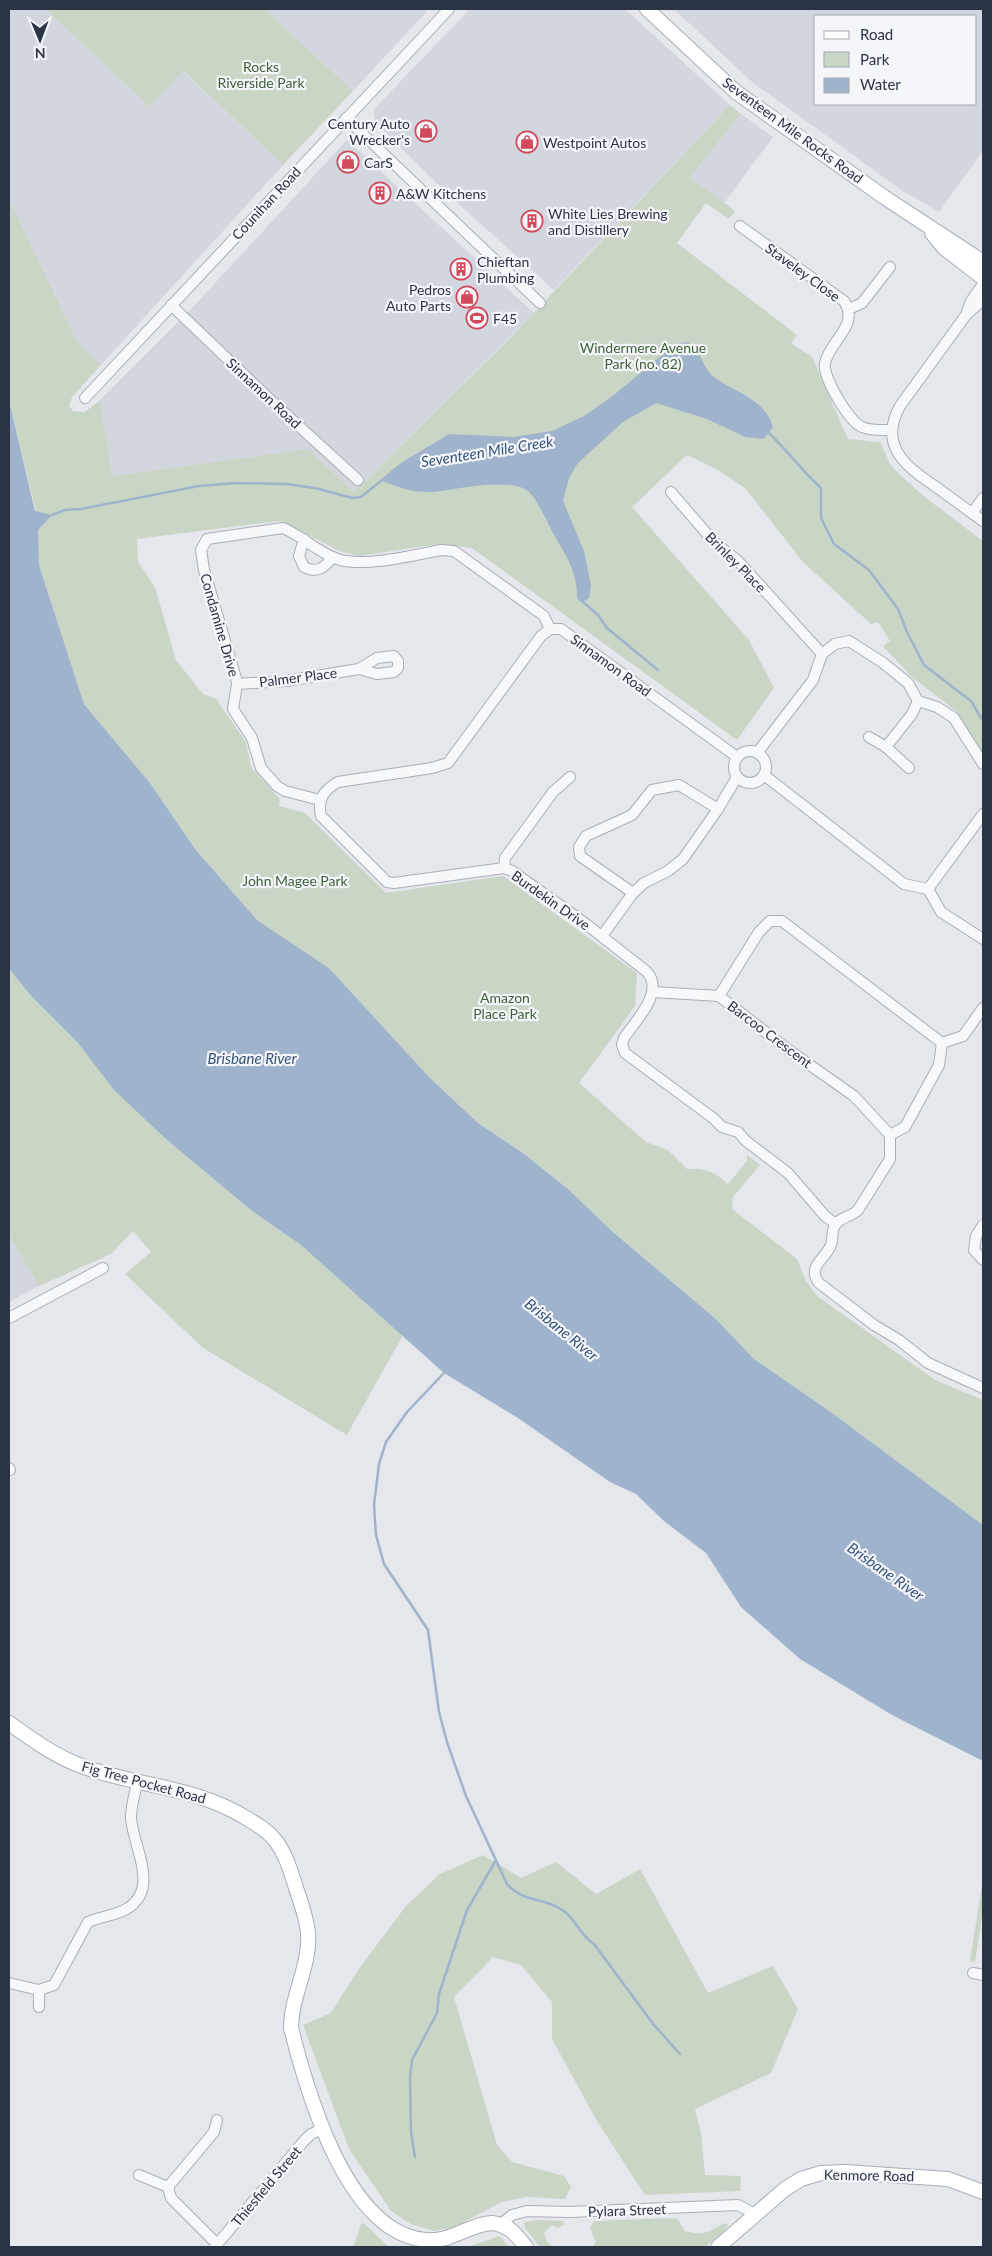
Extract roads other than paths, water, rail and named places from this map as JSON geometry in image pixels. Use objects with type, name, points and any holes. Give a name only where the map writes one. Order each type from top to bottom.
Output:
[{"type":"street","name":"Counihan Road","points":[[85,398],[449,9]]},
{"type":"street","name":"Seventeen Mile Rocks Road","points":[[646,9],[736,92],[884,197],[983,262]]},
{"type":"street","points":[[346,118],[540,303]]},
{"type":"street","name":"Seventeen Mile Rocks Road","points":[[923,222],[944,248],[983,278]]},
{"type":"street","name":"Staveley Close","points":[[740,226],[844,302],[849,309],[848,326],[824,364],[827,377],[857,425],[866,429],[892,430]]},
{"type":"street","points":[[950,240],[960,254],[983,269]]},
{"type":"street","points":[[849,309],[862,303],[890,266]]},
{"type":"street","points":[[966,315],[971,301],[983,284]]},
{"type":"street","points":[[983,300],[966,315],[900,406],[894,418],[892,430],[894,444],[906,464],[983,521]]},
{"type":"street","name":"Sinnamon Road","points":[[171,305],[358,480]]},
{"type":"street","name":"Brinley Place","points":[[671,492],[714,542],[738,561],[822,654]]},
{"type":"street","points":[[972,513],[983,498]]},
{"type":"street","name":"Condamine Drive","points":[[320,800],[285,791],[277,786],[261,768],[252,738],[233,709],[237,684],[204,570],[203,543],[206,539],[213,537],[278,528],[293,532],[333,557],[361,562],[450,550],[463,557]]},
{"type":"street","points":[[304,539],[299,556],[304,567],[319,570],[333,557]]},
{"type":"street","name":"Sinnamon Road","points":[[463,557],[544,616],[550,628],[561,630],[737,757]]},
{"type":"street","points":[[320,800],[328,788],[338,782],[432,768],[448,763],[541,636],[550,628]]},
{"type":"street","points":[[757,752],[813,680],[822,654],[835,644],[849,641],[882,662],[908,683],[918,701],[938,708],[954,718],[983,764]]},
{"type":"street","name":"Palmer Place","points":[[237,684],[286,680],[359,669]]},
{"type":"street","points":[[886,748],[918,701]]},
{"type":"street","points":[[869,737],[886,748],[909,768]]},
{"type":"street","points":[[746,751],[757,752],[765,760],[764,775],[757,782],[751,784],[737,778],[733,767],[737,757],[746,751]]},
{"type":"street","points":[[764,775],[904,884],[928,889],[941,912],[983,939]]},
{"type":"street","points":[[504,868],[505,858],[553,792],[570,777]]},
{"type":"street","points":[[602,936],[633,894],[644,883],[678,864],[718,809],[737,778]]},
{"type":"street","points":[[633,894],[580,856],[579,847],[586,836],[632,815],[652,790],[679,785],[718,809]]},
{"type":"street","name":"Burdekin Drive","points":[[320,800],[320,816],[324,821],[387,882],[394,883],[504,868],[512,871],[602,936],[651,976],[653,992]]},
{"type":"street","points":[[928,889],[983,814]]},
{"type":"street","name":"Barcoo Crescent","points":[[890,1135],[854,1096],[790,1051],[719,996],[759,932],[770,921],[782,921],[942,1042]]},
{"type":"street","points":[[719,996],[653,992],[651,998],[624,1038],[622,1045],[626,1053],[722,1127],[738,1132],[746,1141],[788,1173],[825,1216],[836,1224]]},
{"type":"street","points":[[983,1008],[963,1036],[942,1042],[939,1065],[905,1127],[890,1135],[890,1159],[858,1210],[852,1216],[840,1220],[836,1224],[830,1248],[815,1268],[814,1277],[819,1283],[874,1325],[899,1340],[928,1363],[983,1388]]},
{"type":"street","points":[[983,1225],[976,1236],[974,1250],[983,1260]]},
{"type":"street","points":[[9,1318],[103,1268]]},
{"type":"street","name":"Fig Tree Pocket Road","points":[[9,1723],[63,1759],[85,1768],[196,1795],[232,1810],[267,1832],[284,1854],[302,1906],[308,1932],[306,1959],[291,2013],[291,2028],[322,2129],[338,2166],[362,2199],[387,2224],[403,2234],[420,2240],[434,2241],[486,2223],[501,2224]]},
{"type":"street","points":[[9,1983],[39,1990],[54,1985],[88,1922],[118,1913],[130,1907],[141,1895],[145,1881],[131,1809],[138,1780]]},
{"type":"street","points":[[39,1990],[39,2007]]},
{"type":"street","points":[[168,2187],[214,2132],[217,2120]]},
{"type":"street","name":"Thiesfield Street","points":[[216,2246],[303,2142],[311,2134],[322,2129]]},
{"type":"street","name":"Kenmore Road","points":[[718,2247],[755,2214],[801,2179],[832,2172],[948,2179],[983,2192]]},
{"type":"street","points":[[139,2175],[168,2187]]},
{"type":"street","points":[[168,2187],[171,2198],[216,2246]]},
{"type":"street","name":"Pylara Street","points":[[501,2224],[512,2215],[527,2211],[569,2212],[738,2205],[755,2214]]},
{"type":"street","points":[[501,2224],[516,2234],[526,2247]]},
{"type":"water","points":[[688,342],[693,346],[713,376],[756,403],[769,417],[773,427],[764,439],[745,437],[707,419],[656,403],[623,422],[578,463],[569,478],[563,501],[584,551],[591,585],[589,598],[582,603],[577,598],[576,581],[567,557],[539,506],[529,492],[520,487],[496,484],[418,492],[380,480],[401,463],[449,434],[513,437],[552,431],[584,416],[614,395],[674,345]]},
{"type":"water","name":"Brisbane River","points":[[9,400],[35,511],[52,515],[38,530],[39,565],[84,704],[150,783],[195,849],[257,920],[329,968],[430,1078],[478,1123],[523,1153],[568,1189],[613,1232],[717,1320],[754,1359],[828,1410],[983,1525],[983,1761],[892,1715],[800,1659],[741,1607],[706,1553],[664,1521],[636,1494],[610,1482],[518,1418],[444,1373],[301,1245],[252,1211],[167,1140],[114,1090],[78,1043],[32,997],[9,969]]},
{"type":"waterway","name":"Seventeen Mile Creek","points":[[768,432],[821,488],[821,518],[834,544],[869,570],[898,609],[907,632],[924,665],[971,701],[983,721]]},
{"type":"waterway","name":"Seventeen Mile Creek","points":[[52,515],[65,510],[81,509],[199,486],[235,483],[286,484],[315,488],[352,498],[361,497],[382,480]]},
{"type":"waterway","points":[[582,601],[598,615],[607,628],[658,670]]},
{"type":"waterway","points":[[444,1373],[407,1412],[386,1442],[379,1464],[374,1505],[376,1535],[384,1564],[428,1630],[439,1712],[447,1742],[466,1796],[507,1884],[525,1897],[552,1905],[564,1911],[584,1936],[594,1944],[654,2025],[680,2054]]},
{"type":"waterway","points":[[415,2157],[411,2132],[410,2078],[412,2060],[437,2013],[439,1994],[467,1910],[496,1860]]},
{"type":"place","name":"Century Auto Wrecker's","points":[[426,131]]},
{"type":"place","name":"Westpoint Autos","points":[[527,142]]},
{"type":"place","name":"CarS","points":[[348,162]]},
{"type":"place","name":"A&W Kitchens","points":[[380,193]]},
{"type":"place","name":"White Lies Brewing and Distillery","points":[[532,221]]},
{"type":"place","name":"Chieftan Plumbing","points":[[461,269]]},
{"type":"place","name":"Pedros Auto Parts","points":[[467,297]]},
{"type":"place","name":"F45","points":[[477,318]]},
{"type":"park label","name":"Rocks Riverside Park","points":[[261,74]]},
{"type":"park label","name":"Windermere Avenue Park (no. 82)","points":[[643,356]]},
{"type":"park label","name":"John Magee Park","points":[[295,880]]},
{"type":"park label","name":"Amazon Place Park","points":[[505,1006]]}]
